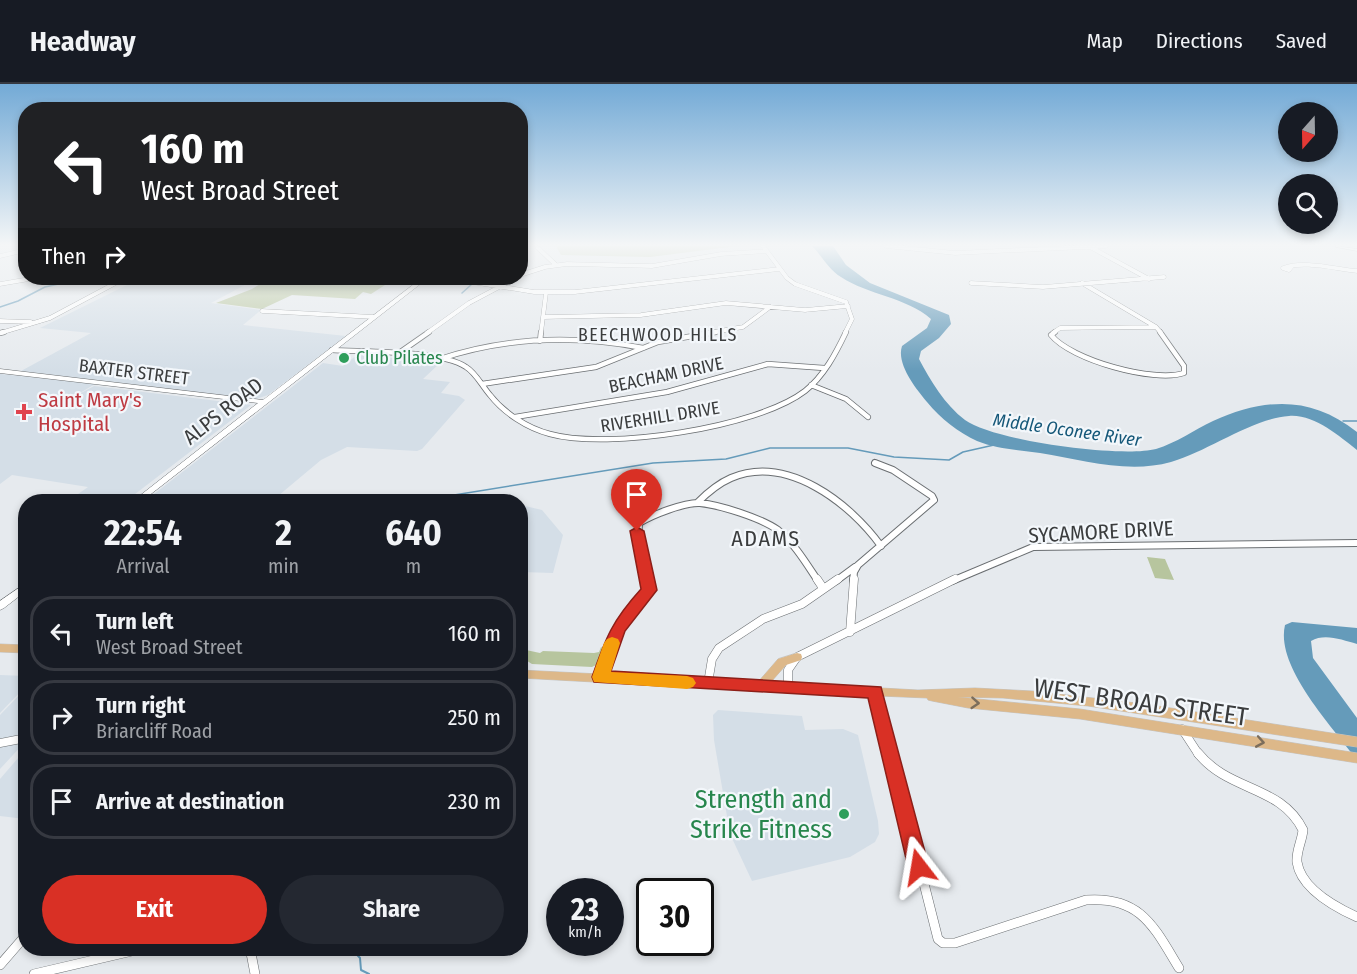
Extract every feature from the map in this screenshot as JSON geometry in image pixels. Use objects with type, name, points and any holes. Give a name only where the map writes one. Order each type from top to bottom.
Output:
[{"type":"main road","name":"ALPS ROAD","points":[[146,494],[413,288]]},
{"type":"main road","name":"BAXTER STREET","points":[[0,371],[264,402]]},
{"type":"main road","points":[[0,606],[18,592]]},
{"type":"main road","points":[[0,648],[18,649]]},
{"type":"main road","points":[[760,687],[782,662],[797,657]]},
{"type":"main road","name":"WEST BROAD STREET","points":[[528,674],[918,694],[968,703],[1102,717],[1357,758]]},
{"type":"main road","name":"WEST BROAD STREET","points":[[918,694],[964,690],[1098,702],[1357,742]]},
{"type":"main road","points":[[1098,702],[1102,717]]},
{"type":"street","points":[[0,333],[58,314],[107,288]]},
{"type":"street","points":[[396,355],[444,319],[496,288]]},
{"type":"street","points":[[505,288],[521,292],[546,293],[611,288]]},
{"type":"street","points":[[805,288],[841,300],[848,306]]},
{"type":"street","points":[[1090,288],[1156,327],[1184,366],[1184,373],[1180,376],[1158,378],[1062,347],[1054,342],[1051,335],[1056,329],[1156,327]]},
{"type":"street","points":[[540,341],[546,293]]},
{"type":"street","points":[[544,317],[641,315],[726,303],[805,310],[848,306]]},
{"type":"street","name":"RIVERHILL DRIVE","points":[[332,350],[440,359],[463,365],[496,402],[514,417],[538,430],[565,438],[599,441],[626,439],[692,429],[751,414],[794,398],[811,385],[824,368],[852,319],[848,306]]},
{"type":"street","points":[[482,384],[580,371],[675,338],[737,329],[748,324],[770,307]]},
{"type":"street","points":[[262,311],[374,317]]},
{"type":"street","points":[[0,321],[38,322]]},
{"type":"street","points":[[440,359],[488,345],[540,341],[596,341],[644,348]]},
{"type":"street","name":"BEACHAM DRIVE","points":[[514,417],[667,392],[777,363],[824,368]]},
{"type":"street","points":[[811,385],[846,399],[868,417]]},
{"type":"street","points":[[708,683],[712,660],[719,648],[754,624],[802,604],[858,565],[934,500],[932,496],[892,470],[875,463]]},
{"type":"street","points":[[600,677],[617,631],[626,615],[649,590],[638,545],[639,524],[648,517],[697,502],[705,493],[726,479],[744,474],[777,472],[799,479],[846,506],[881,546]]},
{"type":"street","points":[[697,502],[755,519],[776,529],[800,555],[823,588]]},
{"type":"street","name":"SYCAMORE DRIVE","points":[[797,657],[948,582],[1033,548],[1357,543]]},
{"type":"street","points":[[850,632],[854,572],[858,565]]},
{"type":"street","points":[[788,687],[788,670],[797,657]]},
{"type":"street","points":[[875,692],[938,939],[943,943],[955,943],[1086,900],[1105,898],[1127,904],[1140,913],[1155,930],[1179,968]]},
{"type":"street","points":[[1182,729],[1199,754],[1214,770],[1240,784],[1276,797],[1291,809],[1303,830],[1296,860],[1301,874],[1330,904],[1357,917]]},
{"type":"street","points":[[0,743],[18,740]]},
{"type":"street","points":[[0,965],[18,944]]},
{"type":"street","points":[[34,974],[111,956]]},
{"type":"street","points":[[252,956],[255,974]]},
{"type":"shaded area","points":[[122,288],[240,288],[211,303],[261,310],[243,325],[346,336],[268,395],[256,399],[21,371],[91,333],[40,328]]},
{"type":"shaded area","points":[[357,355],[441,362],[423,379],[450,382],[441,393],[459,396],[465,400],[422,449],[417,451],[347,447],[321,460],[280,494],[154,494],[323,363],[343,366]]},
{"type":"shaded area","points":[[0,374],[95,384],[70,399],[94,386],[251,405],[135,494],[78,494],[88,487],[12,475],[0,484]]},
{"type":"shaded area","points":[[528,507],[542,510],[563,535],[553,573],[528,572]]},
{"type":"shaded area","points":[[0,675],[18,676],[18,694],[0,713]]},
{"type":"shaded area","points":[[18,696],[18,750],[0,769],[0,715]]},
{"type":"shaded area","points":[[718,710],[802,716],[805,730],[843,729],[858,735],[878,821],[879,834],[875,842],[850,857],[752,881],[730,834],[714,740],[713,715]]},
{"type":"shaded area","points":[[18,758],[18,818],[0,816],[0,779]]},
{"type":"green space","points":[[381,288],[371,294],[363,292],[355,299],[292,295],[262,309],[216,303],[252,289]]},
{"type":"green space","points":[[1147,557],[1165,559],[1174,580],[1155,578]]},
{"type":"green space","points":[[601,647],[605,649],[598,664],[592,667],[532,664],[528,662],[528,650],[540,653],[543,651],[599,652]]},
{"type":"water","points":[[863,288],[881,288],[949,315],[951,324],[939,338],[921,351],[919,359],[933,384],[951,407],[965,420],[980,428],[1002,435],[1058,446],[1139,451],[1156,449],[1232,413],[1269,405],[1287,404],[1322,411],[1340,420],[1357,432],[1357,450],[1317,422],[1298,416],[1275,418],[1260,423],[1171,462],[1138,467],[1105,465],[985,444],[957,429],[938,414],[918,390],[904,368],[902,346],[927,328],[931,319],[910,306]]},
{"type":"water","points":[[1292,622],[1357,628],[1357,644],[1328,637],[1311,641],[1313,658],[1357,718],[1357,760],[1321,714],[1297,677],[1284,642],[1285,625]]},
{"type":"waterway","points":[[0,307],[18,301],[44,288]]},
{"type":"waterway","points":[[462,293],[468,288]]},
{"type":"waterway","points":[[1343,421],[1357,421]]},
{"type":"waterway","points":[[460,494],[653,463],[726,459],[770,448],[848,448],[894,457],[949,460],[963,452],[994,445]]},
{"type":"waterway","points":[[358,956],[361,970],[369,974]]},
{"type":"slow traffic","points":[[612,643],[600,677],[687,683]]},
{"type":"place","name":"Club Pilates","points":[[344,358]]},
{"type":"place","name":"Saint Mary's Hospital","points":[[24,412]]},
{"type":"place","name":"Strength and Strike Fitness","points":[[844,814]]},
{"type":"district","name":"BEECHWOOD HILLS","points":[[658,335]]},
{"type":"district","name":"ADAMS","points":[[766,538]]},
{"type":"route","points":[[637,531],[638,545],[649,590],[626,615],[617,631],[600,677],[875,692],[919,867]]},
{"type":"water label","name":"Middle Oconee River","points":[[1067,430]]}]
